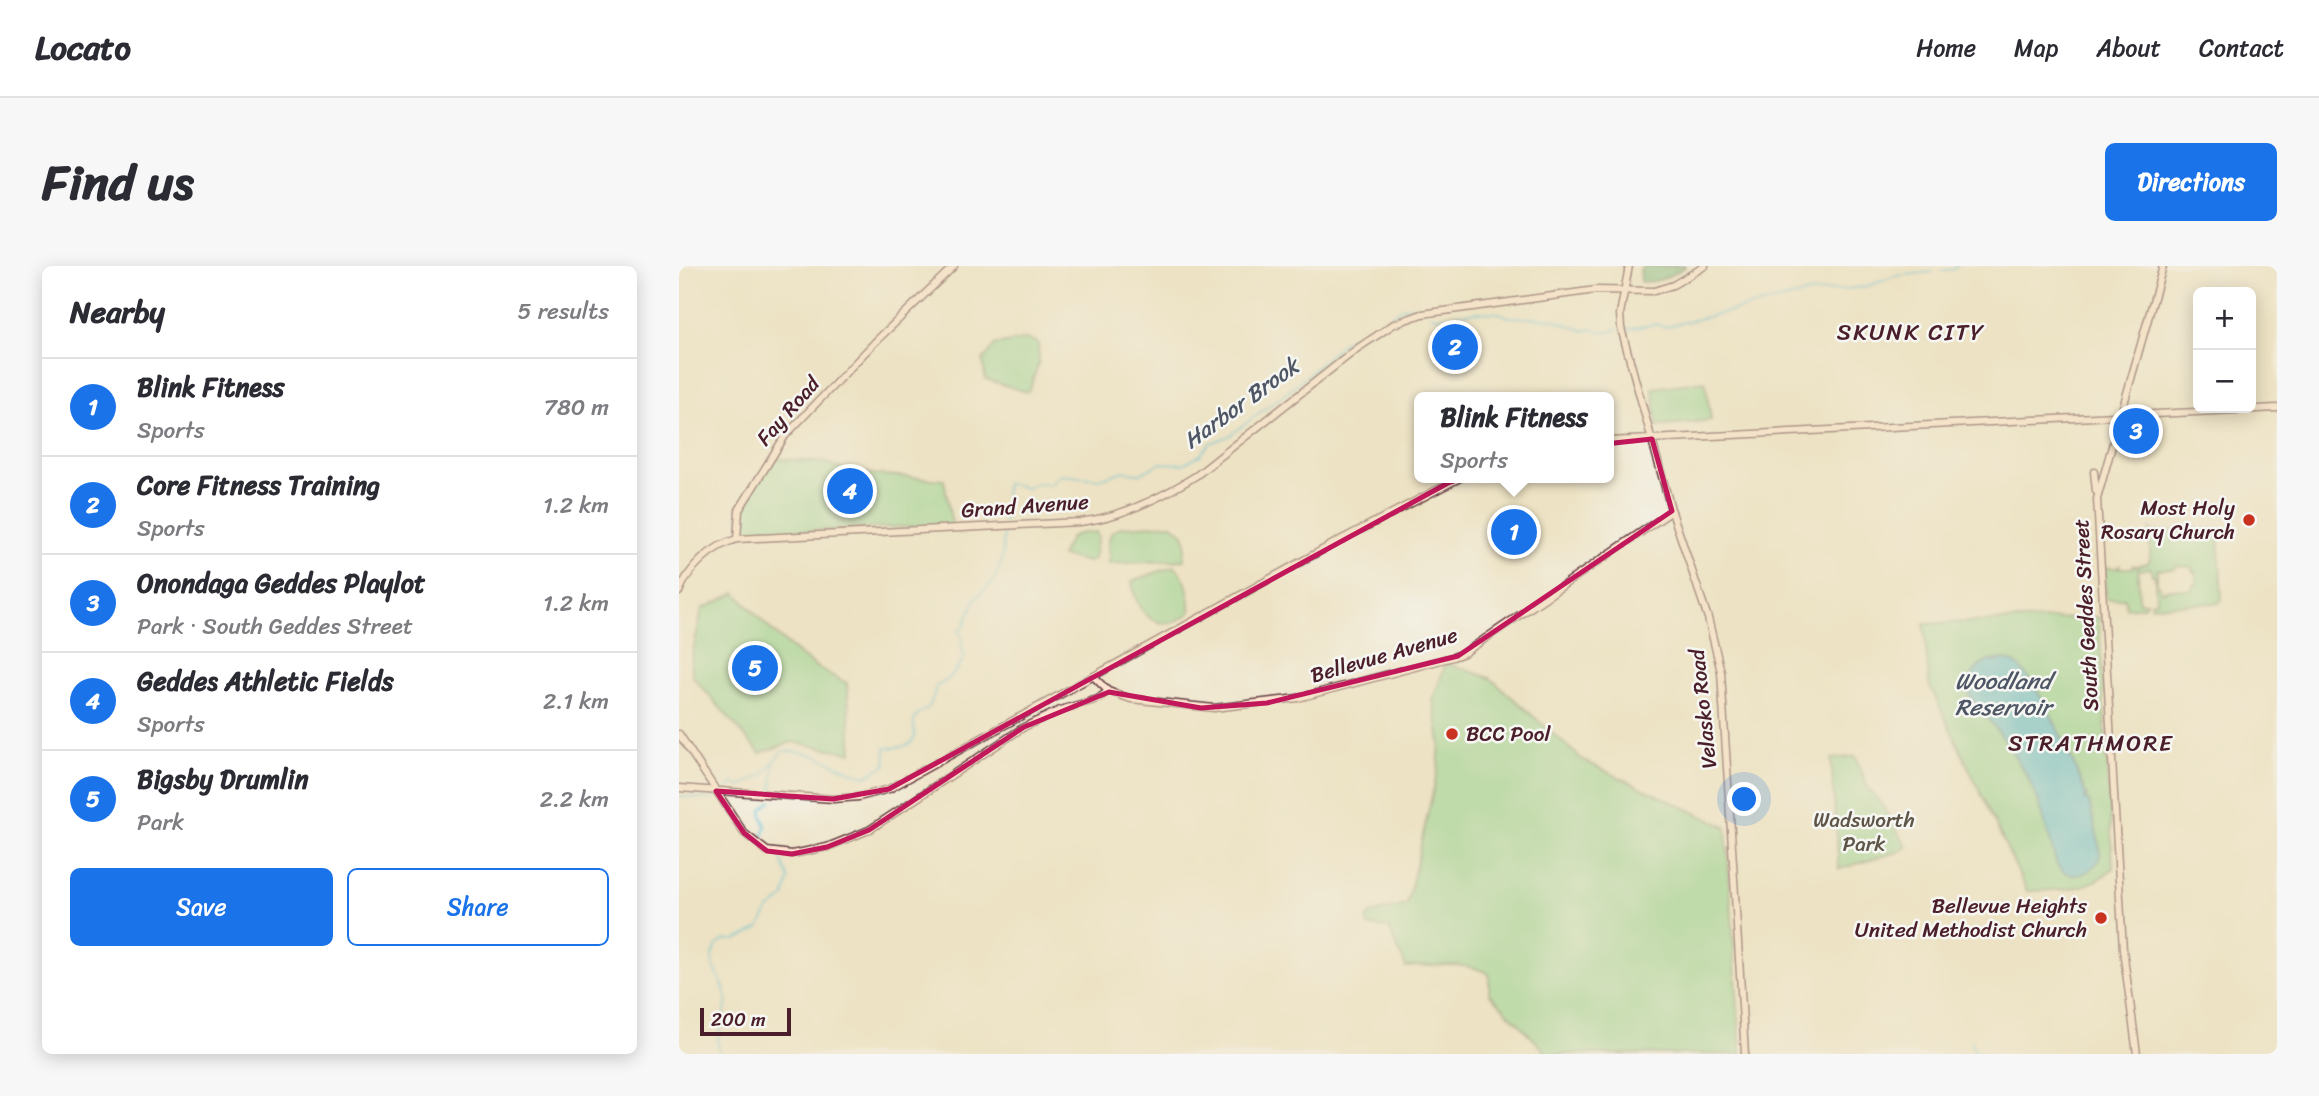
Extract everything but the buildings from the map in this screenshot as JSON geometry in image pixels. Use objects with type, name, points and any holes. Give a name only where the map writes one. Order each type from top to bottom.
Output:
[{"type":"street","name":"Fay Road","points":[[737,539],[739,510],[785,436],[875,342],[954,266]]},
{"type":"street","name":"Velasko Road","points":[[1629,266],[1620,314],[1621,328],[1672,511],[1708,618],[1721,672],[1745,1054]]},
{"type":"street","name":"Grand Avenue","points":[[737,539],[1000,527],[1104,518],[1134,508],[1170,491],[1214,463],[1380,331],[1409,317],[1596,290],[1648,292],[1673,285],[1705,266]]},
{"type":"street","name":"South Geddes Street","points":[[2137,1054],[2123,951],[2097,499],[2163,266]]},
{"type":"street","points":[[1614,441],[2277,408]]},
{"type":"street","points":[[2094,472],[2097,499]]},
{"type":"street","points":[[679,788],[833,799],[859,797],[900,784],[1342,539],[1450,483]]},
{"type":"street","name":"Bellevue Avenue","points":[[1094,677],[1108,691],[1131,699],[1201,708],[1298,698],[1454,657],[1672,511]]},
{"type":"street","points":[[679,592],[687,577],[714,548],[737,539]]},
{"type":"street","points":[[679,734],[744,833],[767,851],[792,854],[827,847],[869,830],[1024,727],[1060,710],[1098,699],[1108,691]]},
{"type":"highlighted area","points":[[1652,439],[1672,511],[1458,656],[1267,703],[1201,708],[1109,692],[1024,727],[869,830],[827,847],[792,854],[767,851],[744,833],[716,791],[833,799],[889,789],[1448,483],[1539,451]]},
{"type":"green space","points":[[1645,266],[1687,266],[1661,280],[1641,282],[1640,270]]},
{"type":"green space","points":[[1028,339],[1038,343],[1039,361],[1030,389],[1026,392],[985,379],[983,360],[995,345]]},
{"type":"green space","points":[[1705,381],[1711,420],[1657,426],[1653,388]]},
{"type":"green space","points":[[2152,418],[2154,442],[2116,443],[2123,419]]},
{"type":"green space","points":[[773,458],[827,463],[850,472],[944,480],[952,525],[742,533],[745,504]]},
{"type":"green space","points":[[1171,524],[1184,534],[1184,560],[1109,564],[1108,544],[1112,532],[1121,527]]},
{"type":"green space","points":[[2181,527],[2218,529],[2222,599],[2219,603],[2152,606],[2151,602],[2156,601],[2155,575],[2152,575],[2151,568],[2138,570],[2139,602],[2147,602],[2145,606],[2126,608],[2125,598],[2106,599],[2105,567],[2117,568],[2120,565],[2120,568],[2132,568],[2133,565],[2138,567],[2148,563],[2150,529],[2153,532],[2181,530]],"holes":[[[2192,567],[2192,571],[2196,571],[2197,584],[2194,584],[2191,590],[2169,589],[2161,592],[2160,586],[2157,585],[2157,569]]]},
{"type":"green space","points":[[1096,532],[1098,535],[1094,559],[1089,562],[1061,556],[1073,536]]},
{"type":"green space","points":[[1174,566],[1187,587],[1190,613],[1179,620],[1159,622],[1144,612],[1138,604],[1132,581]]},
{"type":"green space","points":[[736,593],[801,656],[847,683],[852,753],[792,742],[760,753],[693,677],[691,662],[702,609]]},
{"type":"green space","points":[[2099,617],[2113,868],[2084,886],[2027,891],[1929,684],[1924,624]]},
{"type":"green space","points":[[1446,663],[1490,678],[1584,761],[1726,827],[1741,1054],[1548,1054],[1489,993],[1489,974],[1459,965],[1406,967],[1389,928],[1368,926],[1366,920],[1370,914],[1407,905],[1438,769],[1440,742],[1433,699]]},
{"type":"green space","name":"Wadsworth Park","points":[[1855,756],[1869,790],[1880,802],[1907,847],[1839,869],[1831,759]]},
{"type":"water","name":"Woodland Reservoir","points":[[1998,659],[2014,663],[2035,687],[2065,745],[2087,797],[2086,801],[2089,801],[2100,855],[2096,864],[2084,873],[2071,875],[2057,865],[2039,802],[2027,776],[2004,739],[1969,695],[1971,677],[1977,668],[1994,660],[1998,662]]},
{"type":"waterway","name":"Harbor Brook","points":[[1940,271],[1957,266]]},
{"type":"waterway","name":"Harbor Brook","points":[[1626,329],[1656,324],[1664,327],[1809,293],[1865,287],[1896,276],[1932,272]]},
{"type":"waterway","name":"Harbor Brook","points":[[1004,523],[1006,483],[1026,488],[1038,483],[1050,485],[1060,475],[1099,479],[1124,471],[1140,474],[1161,463],[1183,464],[1200,455],[1210,443],[1229,436],[1293,388],[1345,341],[1375,328],[1402,308],[1409,306],[1420,310]]},
{"type":"waterway","name":"Harbor Brook","points":[[1431,315],[1437,317],[1479,312],[1499,313],[1509,317],[1552,319],[1584,331],[1591,329],[1607,333],[1617,329]]},
{"type":"waterway","name":"Harbor Brook","points":[[727,788],[734,783],[740,787],[764,774],[782,751],[817,756],[865,776],[886,765],[885,748],[909,744],[915,736],[914,725],[918,714],[930,706],[936,686],[953,674],[965,656],[962,651],[962,636],[958,631],[963,628],[976,598],[994,581],[1002,560],[1004,529]]},
{"type":"waterway","points":[[772,791],[774,764]]},
{"type":"waterway","name":"Harbor Brook","points":[[679,796],[709,799],[715,796]]},
{"type":"waterway","points":[[761,843],[766,826],[762,809],[771,801]]},
{"type":"waterway","points":[[721,1054],[717,1041],[727,1003],[712,956],[717,945],[724,940],[736,940],[759,928],[769,909],[784,898],[789,879],[780,857]]},
{"type":"waterway","points":[[1971,1042],[1976,1054]]},
{"type":"place","name":"Core Fitness Training","points":[[1455,347]]},
{"type":"place","name":"Onondaga Geddes Playlot","points":[[2136,431]]},
{"type":"place","name":"Geddes Athletic Fields","points":[[850,491]]},
{"type":"place","name":"Most Holy Rosary Church","points":[[2249,520]]},
{"type":"place","name":"Blink Fitness","points":[[1514,532]]},
{"type":"place","name":"Bigsby Drumlin","points":[[755,668]]},
{"type":"place","name":"BCC Pool","points":[[1452,734]]},
{"type":"place","name":"Bellevue Heights United Methodist Church","points":[[2101,918]]},
{"type":"district","name":"SKUNK CITY","points":[[1911,332]]},
{"type":"district","name":"STRATHMORE","points":[[2091,743]]}]
